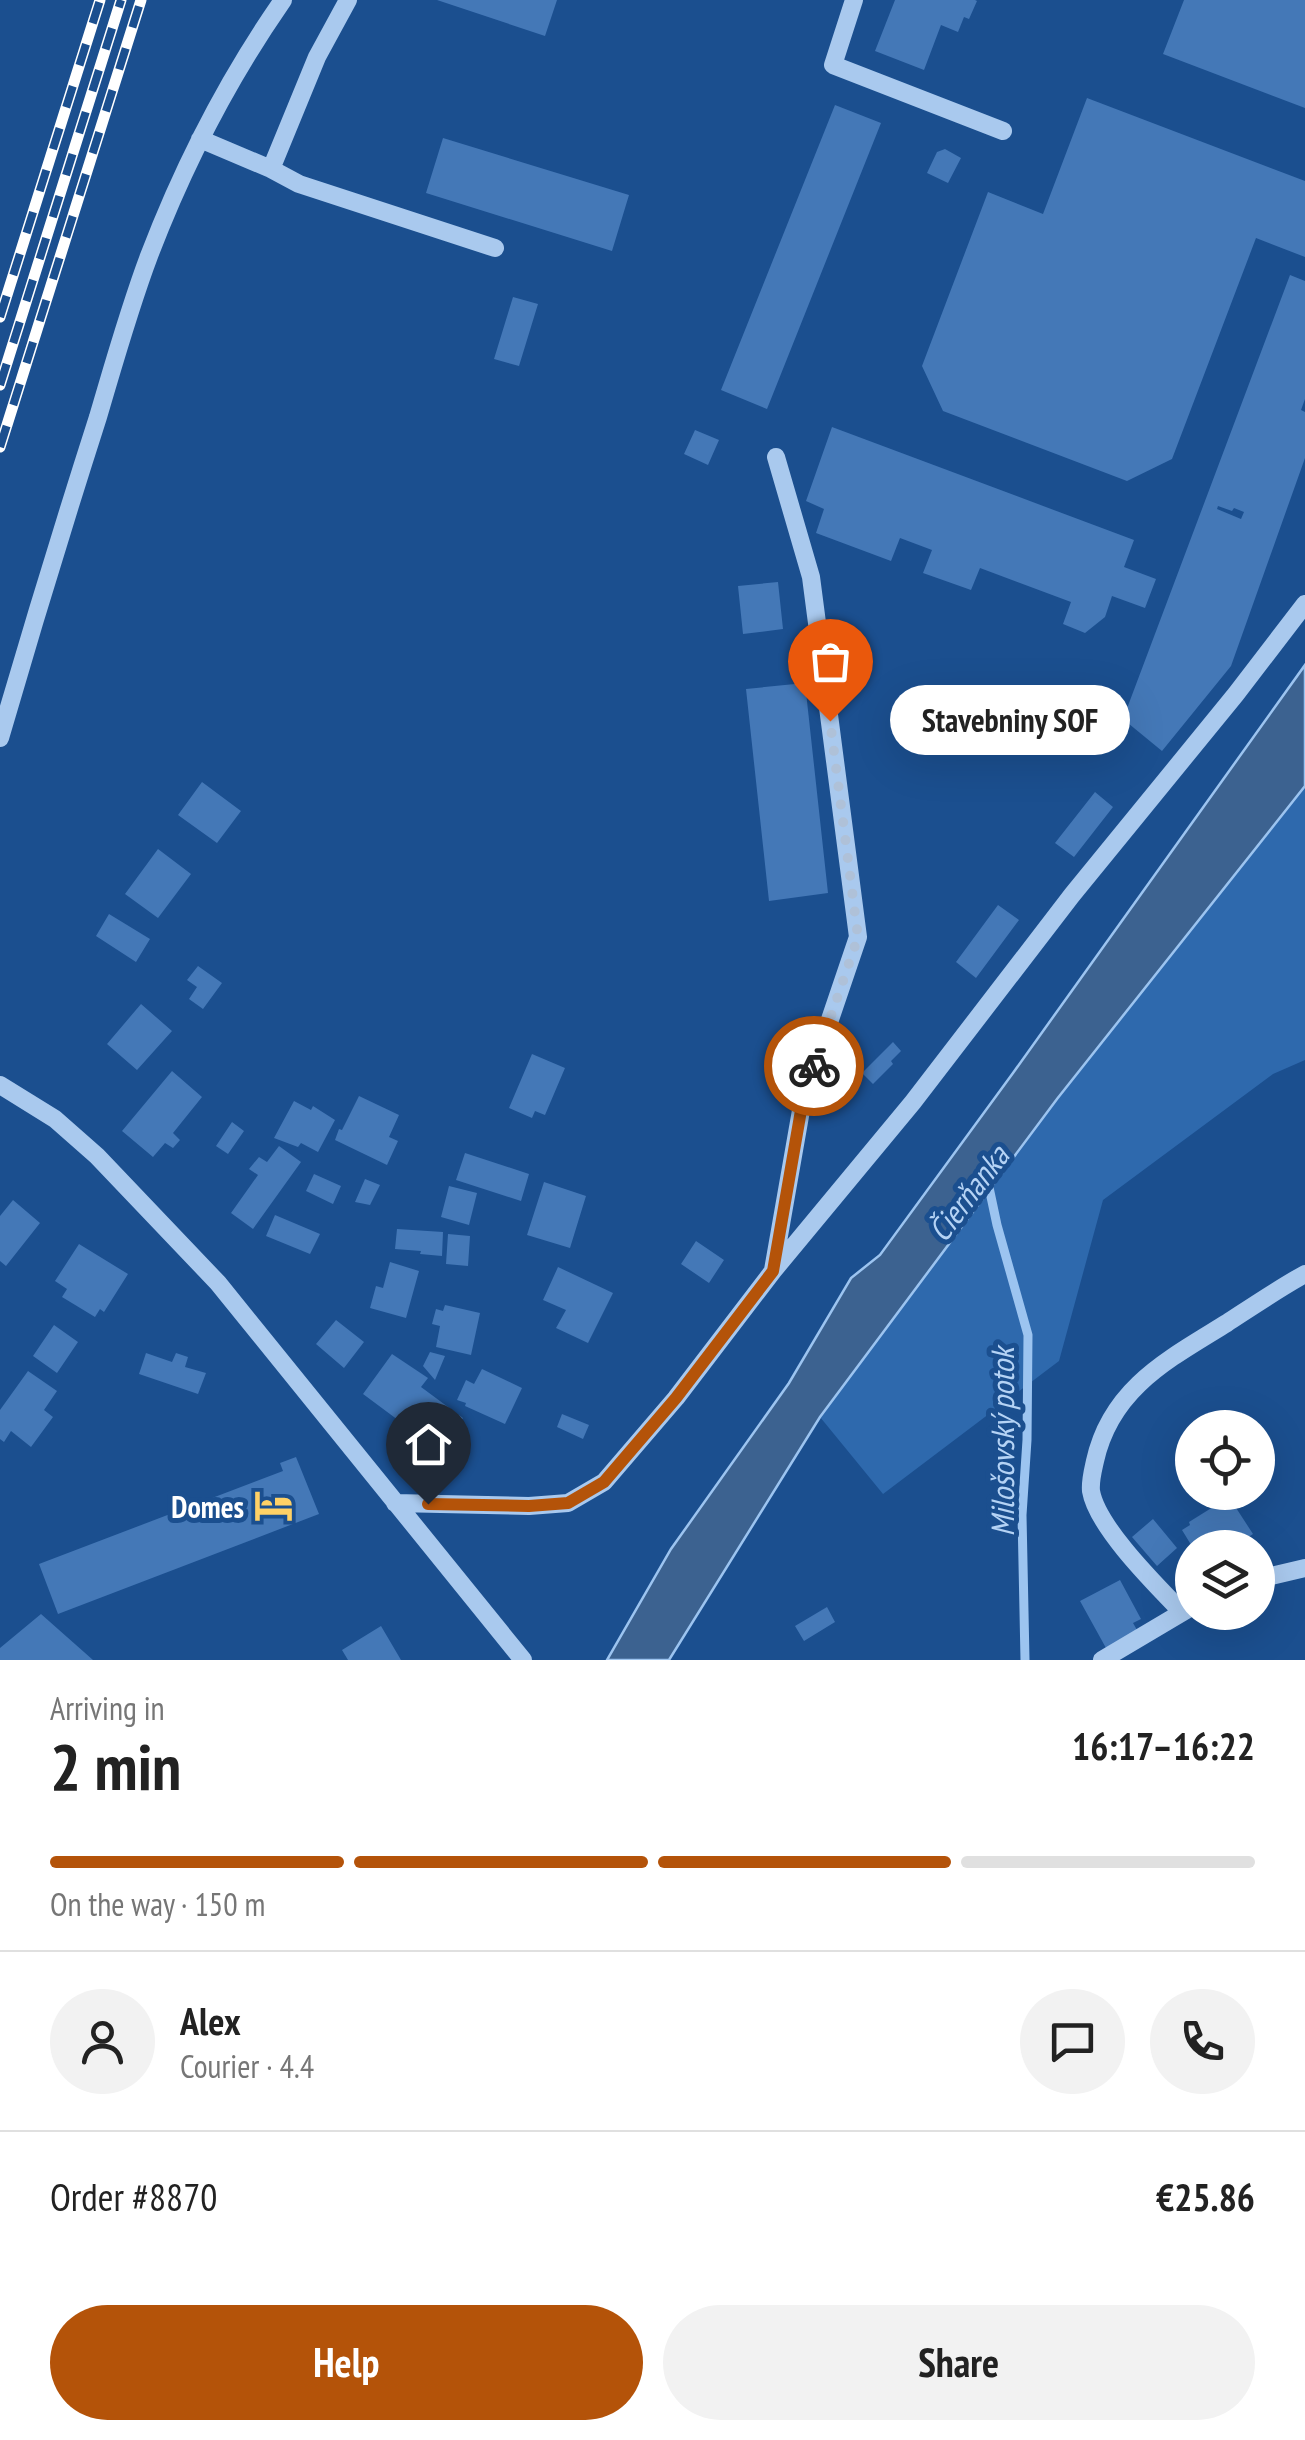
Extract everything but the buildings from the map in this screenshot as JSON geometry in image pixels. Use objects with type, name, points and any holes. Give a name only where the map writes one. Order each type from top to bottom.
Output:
[{"type":"street","points":[[0,738],[148,259],[200,138],[283,0]]},
{"type":"street","points":[[272,170],[316,58],[348,0]]},
{"type":"street","points":[[854,0],[833,65],[1003,131]]},
{"type":"street","points":[[200,138],[299,184],[495,248]]},
{"type":"street","points":[[773,1271],[803,1099],[858,937],[811,577],[776,457]]},
{"type":"street","points":[[395,1503],[568,1503],[604,1482],[913,1102],[1305,604]]},
{"type":"street","points":[[0,1085],[56,1119],[218,1282],[518,1653]]},
{"type":"street","points":[[1175,1599],[1135,1562],[1098,1509],[1091,1491],[1098,1445],[1108,1421],[1135,1386],[1192,1343],[1305,1274]]},
{"type":"street","points":[[1275,1576],[1305,1568]]},
{"type":"street","points":[[1102,1660],[1175,1617]]},
{"type":"shaded area","points":[[1305,786],[1305,1060],[1273,1074],[1103,1200],[1059,1361],[883,1494],[820,1417],[1057,1099]]},
{"type":"water","name":"Čierňanka","points":[[1305,665],[1305,786],[1057,1099],[820,1417],[669,1660],[607,1660],[671,1549],[789,1383],[851,1278],[880,1255]]},
{"type":"waterway","name":"Milošovský potok","points":[[987,1178],[1028,1335],[1022,1515],[1025,1660]]},
{"type":"railway","points":[[0,317],[100,0]]},
{"type":"railway","points":[[0,385],[121,0]]},
{"type":"railway","points":[[0,447],[141,0]]},
{"type":"way so far","points":[[814,1066],[858,937],[830,721]]},
{"type":"place","name":"Stavebniny SOF","points":[[830,721]]},
{"type":"place","name":"Domes","points":[[274,1506]]},
{"type":"route","points":[[428,1504],[568,1503],[604,1482],[676,1398],[773,1271],[803,1099],[814,1066]]}]
